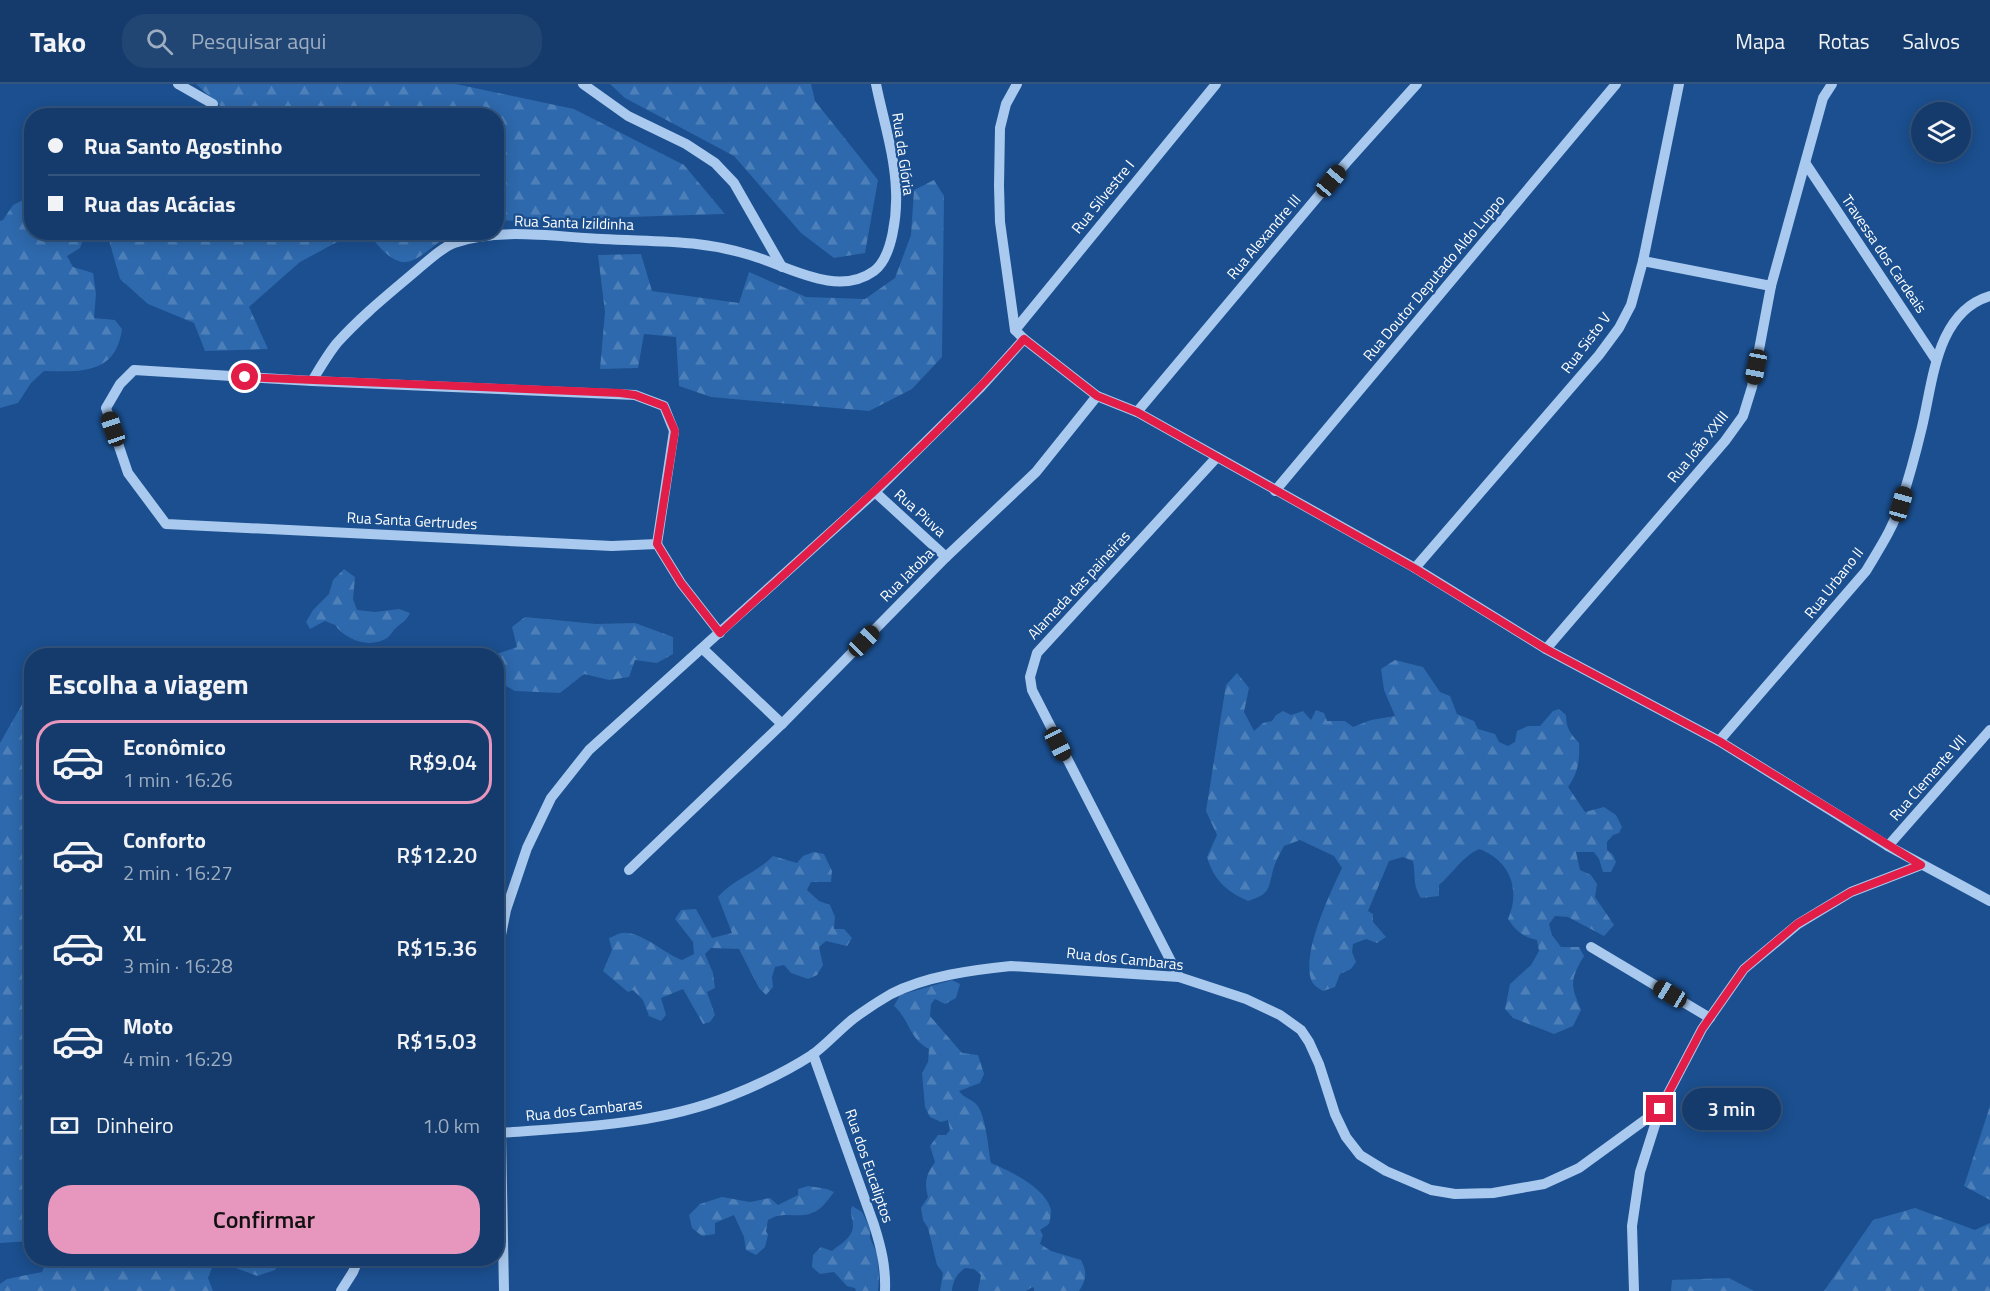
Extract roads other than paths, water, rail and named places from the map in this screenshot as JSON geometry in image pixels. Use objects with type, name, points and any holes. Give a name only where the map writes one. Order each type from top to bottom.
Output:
[{"type":"street","points":[[178,84],[213,104]]},
{"type":"street","points":[[583,84],[628,116],[686,144],[715,163],[734,183],[782,267]]},
{"type":"street","name":"Rua da Glória","points":[[782,267],[841,282],[856,280],[874,272],[884,262],[890,248],[896,191],[889,143],[876,84]]},
{"type":"street","points":[[1017,84],[1006,104],[1000,128],[999,186],[1000,222],[1015,330],[1024,339],[1097,396],[1137,412],[1414,568],[1546,649],[1719,741],[1888,846],[1990,902]]},
{"type":"street","name":"Rua Silvestre I","points":[[1015,330],[1216,84]]},
{"type":"street","name":"Rua Alexandre III","points":[[1137,412],[1346,163],[1417,84]]},
{"type":"street","name":"Rua Doutor Deputado Aldo Luppo","points":[[1275,491],[1616,84]]},
{"type":"street","name":"Rua Sisto V","points":[[1414,568],[1599,355],[1619,328],[1631,305],[1643,261],[1679,84]]},
{"type":"street","name":"Rua João XXIII","points":[[1546,649],[1725,441],[1743,416],[1752,387],[1771,286],[1823,98],[1832,84]]},
{"type":"street","name":"Travessa dos Cardeais","points":[[1806,164],[1936,360]]},
{"type":"street","name":"Rua Santa Izildinha","points":[[504,235],[669,240],[711,245],[752,255],[782,267]]},
{"type":"street","name":"Rua Santa Izildinha","points":[[312,381],[337,344],[374,306],[431,258],[452,244],[466,240]]},
{"type":"street","points":[[1643,261],[1771,286]]},
{"type":"street","name":"Rua Urbano II","points":[[1719,741],[1866,571],[1884,541],[1901,504],[1922,427],[1936,360],[1946,337],[1960,314],[1979,300],[1990,296]]},
{"type":"street","points":[[504,901],[527,848],[556,791],[589,750],[874,492],[981,387],[1024,339]]},
{"type":"street","name":"Rua Santa Gertrudes","points":[[312,381],[134,370],[120,384],[106,408],[128,473],[166,524],[600,546],[657,544]]},
{"type":"street","points":[[312,381],[620,393],[635,395],[664,406],[675,431],[657,544],[681,583],[720,633]]},
{"type":"street","name":"Rua Jatoba","points":[[629,870],[782,724],[946,557],[1036,472],[1097,396]]},
{"type":"street","name":"Alameda das paineiras","points":[[1179,977],[1058,744],[1032,690],[1030,677],[1037,653],[1217,457]]},
{"type":"street","name":"Rua Piuva","points":[[874,492],[946,557]]},
{"type":"street","points":[[703,649],[782,724]]},
{"type":"street","name":"Rua Clemente VII","points":[[1888,846],[1990,730]]},
{"type":"street","points":[[1634,1291],[1632,1226],[1640,1172],[1660,1109],[1710,1018],[1744,969],[1797,924],[1851,892],[1921,865]]},
{"type":"street","points":[[1591,947],[1710,1018]]},
{"type":"street","name":"Rua dos Cambaras","points":[[504,1133],[633,1122],[708,1104],[732,1096],[813,1054],[854,1018],[892,993],[928,981],[985,968],[1033,966],[1179,977],[1246,999],[1280,1015],[1301,1030],[1309,1042],[1335,1114],[1346,1137],[1360,1155],[1386,1171],[1431,1190],[1455,1194],[1492,1193],[1544,1184],[1579,1168],[1660,1109]]},
{"type":"street","name":"Rua dos Eucaliptos","points":[[813,1054],[880,1243],[885,1291]]},
{"type":"street","points":[[341,1291],[355,1266]]},
{"type":"street","points":[[504,1266],[504,1291]]}]
